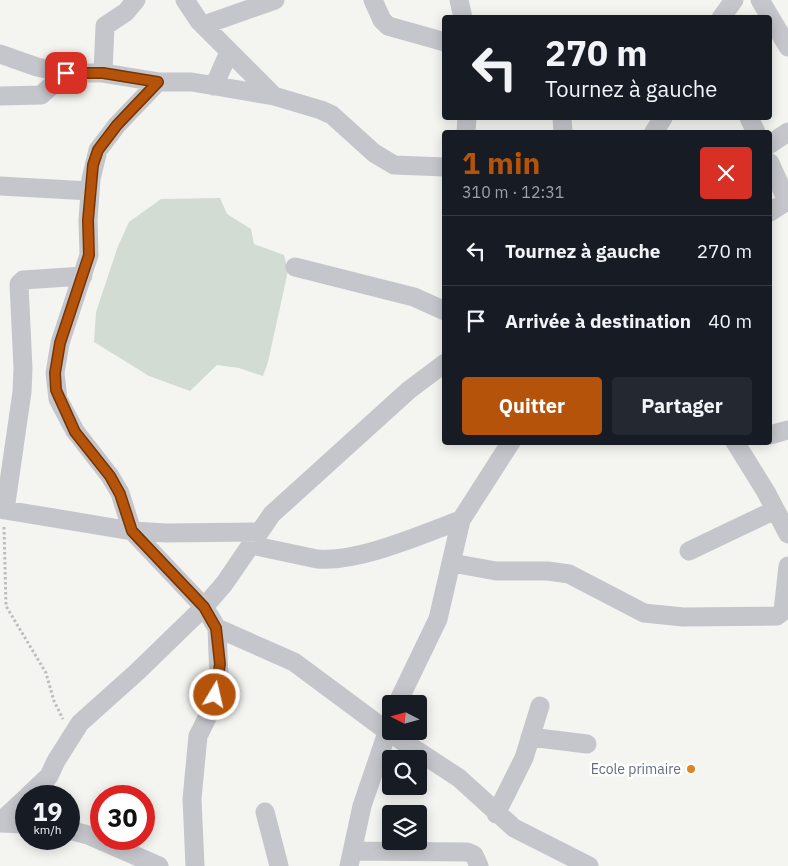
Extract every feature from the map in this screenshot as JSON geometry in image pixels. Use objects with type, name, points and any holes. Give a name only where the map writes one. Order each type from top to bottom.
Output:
[{"type":"street","points":[[103,73],[105,26],[126,12],[136,0]]},
{"type":"street","points":[[185,0],[199,21],[274,96]]},
{"type":"street","points":[[204,25],[275,0]]},
{"type":"street","points":[[373,0],[382,20],[388,26],[442,41]]},
{"type":"street","points":[[459,0],[462,15]]},
{"type":"street","points":[[723,15],[734,0]]},
{"type":"street","points":[[760,0],[769,15]]},
{"type":"street","points":[[772,21],[788,48]]},
{"type":"street","points":[[214,86],[229,52]]},
{"type":"street","points":[[0,54],[37,67],[66,73],[103,73],[158,82],[192,82],[274,96],[322,110],[332,116],[374,153],[394,165],[442,167]]},
{"type":"street","points":[[0,96],[41,95],[66,73]]},
{"type":"street","points":[[158,82],[117,125],[98,150],[93,165],[90,191],[88,220],[89,255],[60,343],[55,373],[56,390],[75,432],[110,476],[120,494],[132,531],[204,607],[216,628],[219,678],[212,708],[198,736],[192,799],[195,866]]},
{"type":"street","points":[[772,143],[788,132]]},
{"type":"street","points":[[772,167],[787,201],[772,211]]},
{"type":"street","points":[[0,186],[90,191]]},
{"type":"street","points":[[295,268],[414,297],[442,310]]},
{"type":"street","points":[[83,276],[23,280],[19,284],[23,368],[22,392],[2,510],[132,531],[255,539],[328,559],[376,551],[462,520]]},
{"type":"street","points":[[40,785],[48,778],[80,723],[137,672],[204,607],[272,514],[410,390],[442,365]]},
{"type":"street","points":[[772,434],[788,430]]},
{"type":"street","points":[[402,695],[438,619],[462,520],[508,445]]},
{"type":"street","points":[[737,445],[788,534]]},
{"type":"street","points":[[690,551],[775,510]]},
{"type":"street","points":[[452,563],[496,571],[548,571],[569,574],[644,613],[683,617],[777,616],[784,611],[788,566]]},
{"type":"street","points":[[216,628],[294,662],[382,721]]},
{"type":"street","points":[[496,814],[524,758],[540,706]]},
{"type":"street","points":[[530,737],[587,744]]},
{"type":"street","points":[[384,740],[362,806],[350,858],[467,852],[477,858],[479,866]]},
{"type":"street","points":[[408,740],[459,778],[496,814],[514,828],[589,866]]},
{"type":"street","points":[[0,822],[15,808]]},
{"type":"street","points":[[265,812],[279,866]]},
{"type":"street","points":[[0,822],[15,823]]},
{"type":"street","points":[[80,833],[159,866]]},
{"type":"path","points":[[2,510],[6,606],[46,673],[54,701],[72,735]]},
{"type":"shaded area","points":[[220,198],[227,214],[251,229],[254,244],[284,255],[288,271],[268,362],[263,376],[239,368],[217,365],[190,391],[149,376],[94,342],[96,312],[118,246],[129,222],[161,199]]},
{"type":"place","name":"Ecole primaire","points":[[691,769]]},
{"type":"route","points":[[66,73],[103,73],[158,82],[117,125],[98,150],[93,165],[88,220],[89,255],[60,343],[55,373],[56,390],[58,399],[75,432],[110,476],[120,494],[132,531],[204,607],[216,628],[220,664],[215,695]]}]
